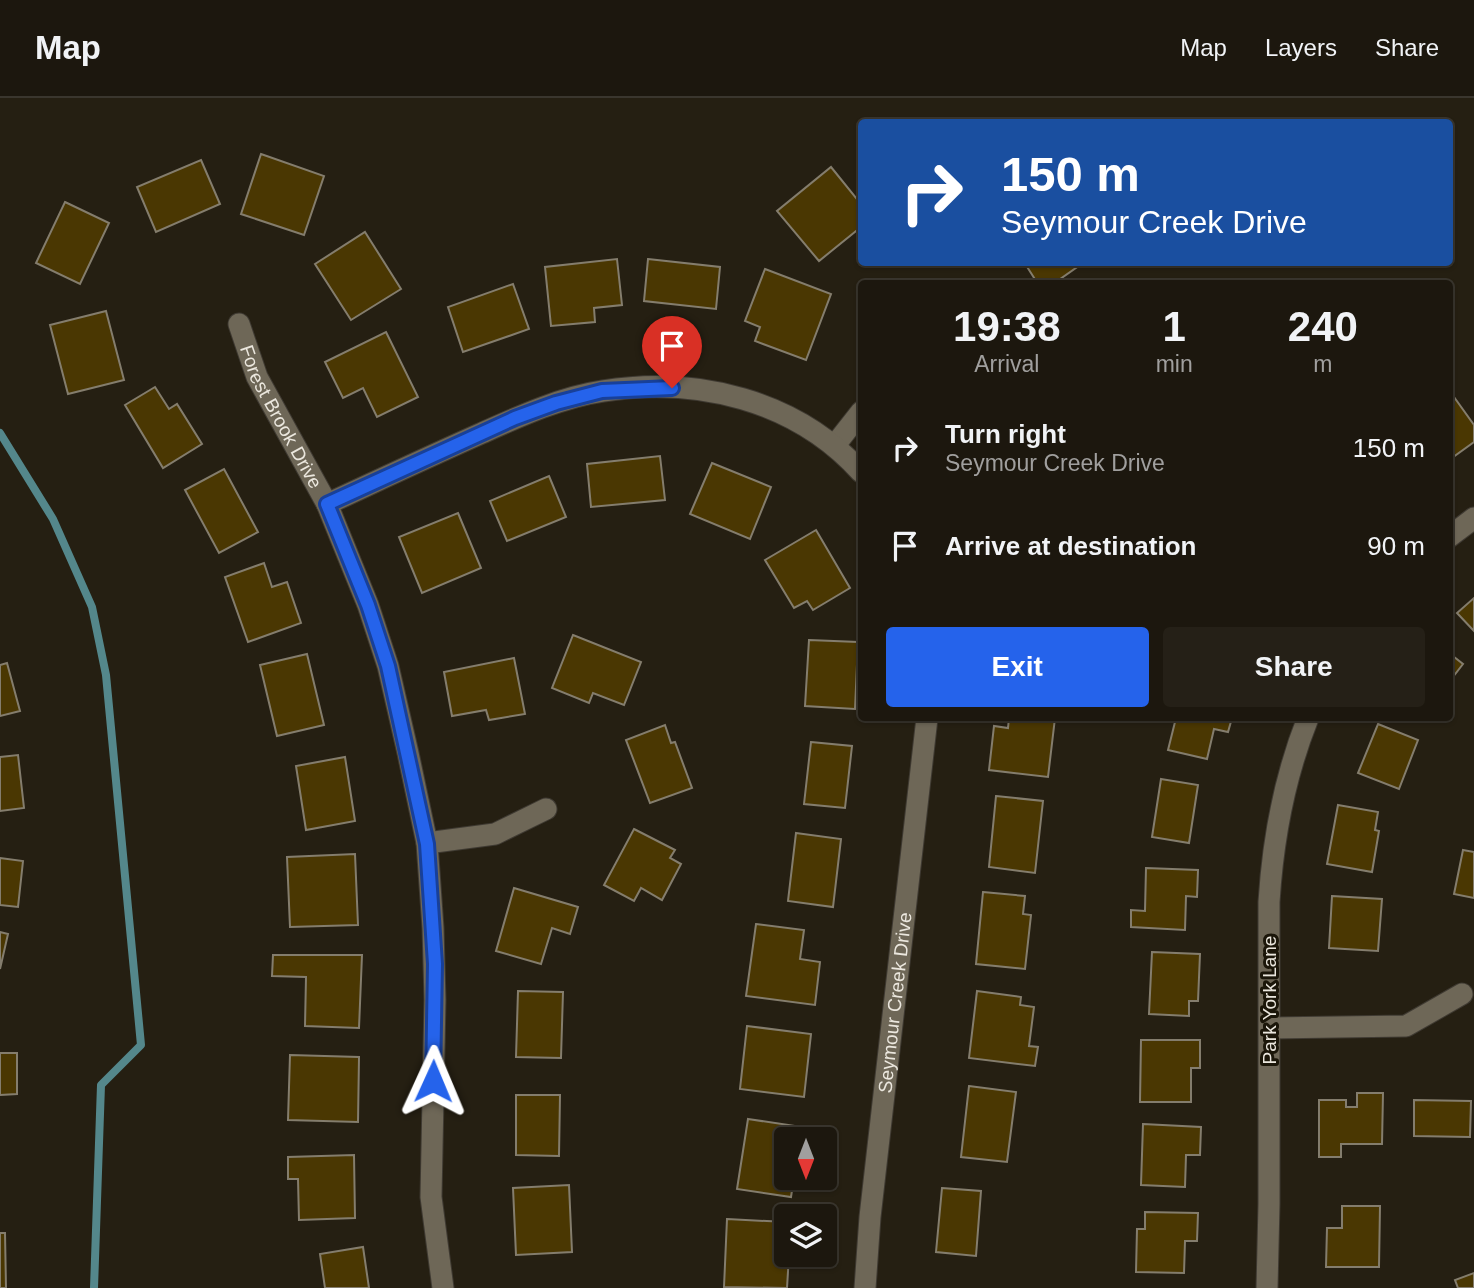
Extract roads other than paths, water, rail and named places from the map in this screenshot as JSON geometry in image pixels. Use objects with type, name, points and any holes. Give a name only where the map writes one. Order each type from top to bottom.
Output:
[{"type":"street","name":"Forest Brook Drive","points":[[239,324],[257,376],[327,504],[368,605],[388,666],[427,844],[435,976],[430,1197],[443,1288]]},
{"type":"street","points":[[327,504],[515,418],[556,403],[602,391],[656,387],[726,392],[787,416],[835,445],[858,469]]},
{"type":"street","points":[[835,445],[858,416]]},
{"type":"street","points":[[1453,534],[1474,518]]},
{"type":"street","name":"Seymour Creek Drive","points":[[865,1288],[870,1217],[927,721]]},
{"type":"street","name":"Park York Lane","points":[[1267,1288],[1271,862],[1286,780],[1307,721]]},
{"type":"street","points":[[427,844],[495,834],[547,809]]},
{"type":"street","points":[[1270,1028],[1406,1026],[1462,995]]},
{"type":"waterway","points":[[0,433],[53,519],[92,607],[106,675],[141,1045],[101,1085],[94,1288]]}]
